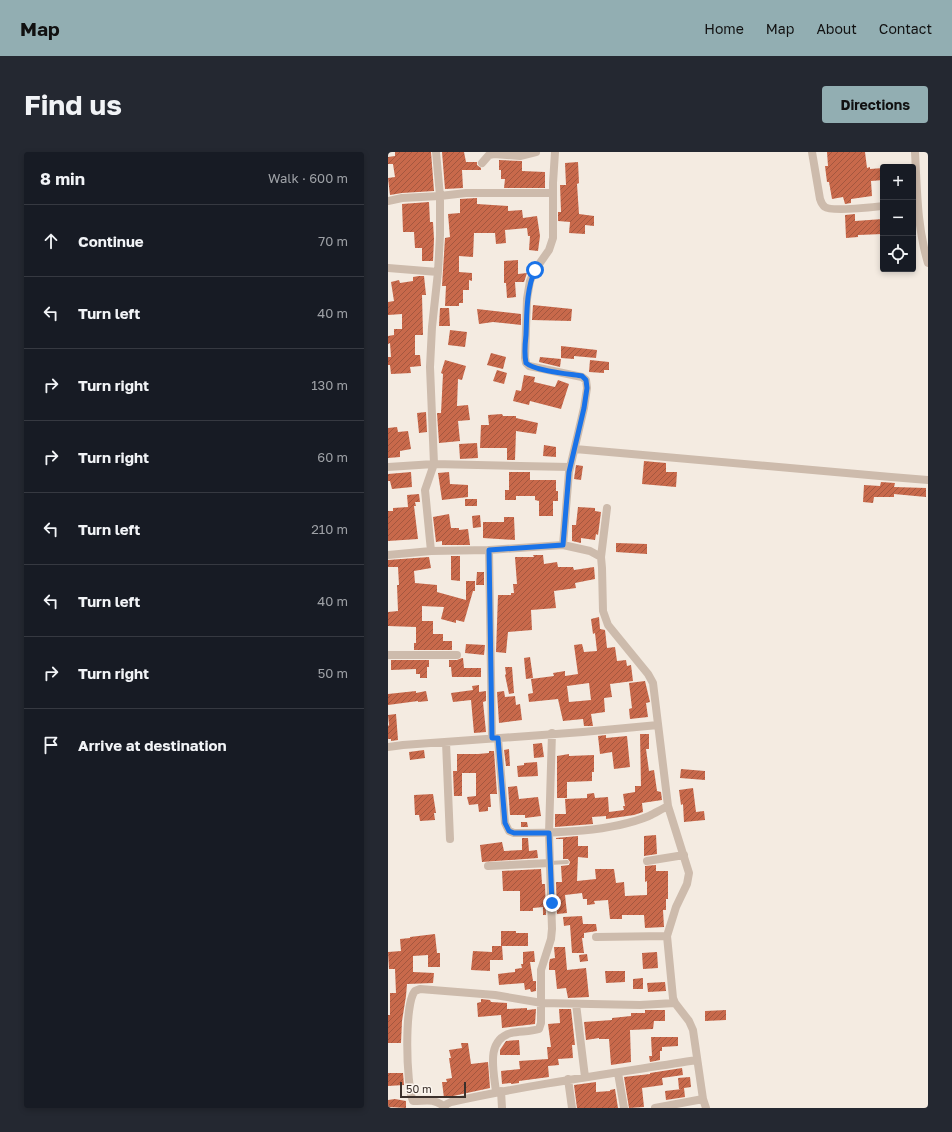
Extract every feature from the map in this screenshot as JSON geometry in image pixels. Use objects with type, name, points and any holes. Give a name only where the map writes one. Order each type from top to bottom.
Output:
[{"type":"street","points":[[431,551],[425,490],[434,464],[431,361],[432,327],[438,272],[440,235],[440,196],[436,152]]},
{"type":"street","points":[[482,163],[489,155],[520,156],[536,152]]},
{"type":"street","points":[[555,152],[553,238],[549,250],[535,270],[530,281],[528,293],[525,358],[526,363],[529,366],[582,376],[586,380],[587,388],[584,408],[570,467],[563,545]]},
{"type":"street","points":[[812,152],[820,199],[826,208],[834,209],[880,206]]},
{"type":"street","points":[[915,152],[915,200]]},
{"type":"street","points":[[388,201],[402,198],[466,194],[553,193]]},
{"type":"street","points":[[916,208],[928,263]]},
{"type":"street","points":[[388,268],[438,272]]},
{"type":"street","points":[[575,449],[891,478],[928,480]]},
{"type":"street","points":[[388,467],[434,464],[570,467]]},
{"type":"street","points":[[607,508],[600,557],[602,568],[604,617],[608,625],[648,674],[653,683],[668,806],[689,873],[689,879],[676,908],[667,936],[672,992],[675,1003],[689,1021],[693,1030],[703,1099],[706,1108]]},
{"type":"street","points":[[388,555],[431,551],[489,550],[563,545],[590,551],[600,557]]},
{"type":"street","points":[[489,550],[495,738],[505,823],[509,831],[514,833],[549,833],[599,828],[649,816],[668,806]]},
{"type":"street","points":[[388,655],[457,654]]},
{"type":"street","points":[[388,747],[658,725]]},
{"type":"street","points":[[502,1108],[492,1060],[496,1045],[500,1039],[513,1032],[539,1029],[541,1023],[541,970],[551,939],[552,929],[549,833],[552,733]]},
{"type":"street","points":[[446,742],[450,839]]},
{"type":"street","points":[[647,861],[684,855]]},
{"type":"street","points":[[488,866],[550,862]]},
{"type":"street","points":[[596,937],[667,936]]},
{"type":"street","points":[[675,1003],[640,1005],[542,1004],[495,995],[467,992],[415,991],[411,999],[408,1017],[408,1072],[410,1094],[413,1101],[430,1100],[437,1102],[444,1107],[451,1102],[568,1079],[618,1073],[698,1060]]},
{"type":"street","points":[[576,1004],[585,1077]]},
{"type":"street","points":[[618,1073],[624,1108]]},
{"type":"street","points":[[568,1079],[572,1108]]},
{"type":"street","points":[[655,1108],[703,1099]]},
{"type":"lane","points":[[550,862],[567,862]]},
{"type":"building","points":[[395,152],[431,152],[434,191],[390,195],[388,178],[395,177],[393,164],[388,164],[388,157],[395,156]]},
{"type":"building","points":[[442,152],[464,152],[466,162],[477,162],[477,165],[481,168],[481,170],[462,170],[463,188],[445,189]]},
{"type":"building","points":[[827,152],[865,152],[867,168],[880,168],[880,180],[871,181],[872,196],[851,199],[851,203],[845,204],[843,197],[832,199],[829,182],[827,182],[825,166],[828,166]]},
{"type":"building","points":[[499,160],[522,161],[522,171],[545,172],[545,188],[504,188],[505,179],[501,179]]},
{"type":"building","points":[[578,162],[579,183],[577,184],[579,214],[594,216],[594,226],[585,225],[585,234],[569,233],[570,222],[558,221],[558,212],[561,212],[560,185],[566,185],[565,163]]},
{"type":"building","points":[[477,198],[477,204],[508,206],[508,211],[522,210],[523,218],[537,216],[540,236],[538,251],[529,250],[530,236],[528,236],[527,228],[505,230],[506,243],[496,244],[495,233],[474,233],[473,257],[459,256],[459,272],[472,273],[472,281],[469,280],[469,290],[463,290],[463,303],[459,303],[459,306],[445,306],[446,286],[442,286],[445,238],[450,237],[448,214],[460,213],[460,199]]},
{"type":"building","points":[[429,202],[430,222],[433,222],[433,261],[422,261],[422,248],[415,248],[414,232],[403,232],[402,204]]},
{"type":"building","points":[[855,214],[855,221],[880,219],[880,234],[858,235],[858,237],[846,238],[845,215]]},
{"type":"building","points":[[518,260],[518,274],[527,273],[524,282],[515,282],[516,297],[507,298],[506,283],[504,283],[504,261]]},
{"type":"building","points":[[424,276],[426,295],[422,295],[423,335],[415,335],[415,355],[420,355],[421,366],[410,367],[411,373],[391,374],[390,365],[388,365],[388,357],[391,357],[388,336],[394,335],[394,329],[402,329],[402,314],[388,315],[388,302],[394,301],[391,282],[399,280],[400,283],[413,281],[413,277]]},
{"type":"building","points":[[533,305],[572,309],[571,321],[532,320]]},
{"type":"building","points":[[440,308],[449,308],[450,326],[439,326]]},
{"type":"building","points":[[477,309],[521,314],[521,325],[493,322],[479,324]]},
{"type":"building","points":[[450,330],[467,332],[465,347],[448,345]]},
{"type":"building","points":[[561,346],[597,350],[596,358],[574,356],[574,359],[561,358]]},
{"type":"building","points":[[491,353],[506,357],[503,369],[487,365]]},
{"type":"building","points":[[540,357],[561,359],[560,367],[539,362]]},
{"type":"building","points":[[445,360],[466,366],[462,380],[458,379],[457,406],[468,405],[470,420],[458,421],[460,441],[439,443],[437,413],[441,413],[443,374],[441,373]]},
{"type":"building","points":[[590,360],[609,362],[609,370],[604,370],[604,373],[589,372]]},
{"type":"building","points":[[497,370],[507,373],[504,384],[493,381]]},
{"type":"building","points":[[524,375],[535,377],[534,382],[555,387],[558,380],[569,384],[561,409],[530,401],[529,405],[513,401],[516,390],[521,391]]},
{"type":"building","points":[[426,412],[427,432],[419,433],[417,413]]},
{"type":"building","points":[[502,414],[503,416],[516,416],[516,418],[538,423],[536,434],[516,431],[515,460],[507,460],[507,448],[480,448],[481,425],[489,425],[488,415]]},
{"type":"building","points":[[397,427],[398,432],[408,431],[411,449],[400,451],[400,457],[388,458],[388,428]]},
{"type":"building","points":[[477,443],[478,458],[460,459],[459,444]]},
{"type":"building","points":[[544,445],[556,447],[556,457],[543,456]]},
{"type":"building","points":[[644,461],[666,463],[666,472],[677,472],[676,487],[642,484]]},
{"type":"building","points":[[576,465],[583,466],[581,480],[574,479]]},
{"type":"building","points":[[411,472],[412,487],[392,489],[390,481],[388,481],[388,474]]},
{"type":"building","points":[[449,472],[450,484],[468,485],[468,497],[442,500],[438,473]]},
{"type":"building","points":[[509,472],[530,472],[530,480],[556,480],[558,501],[553,501],[553,516],[539,516],[539,501],[535,500],[535,496],[516,496],[516,500],[505,500],[505,490],[509,490]]},
{"type":"building","points":[[881,482],[895,483],[894,487],[926,488],[926,497],[894,494],[894,497],[874,497],[873,503],[863,502],[864,485],[880,486]]},
{"type":"building","points":[[419,494],[420,502],[415,502],[416,506],[414,506],[418,539],[388,541],[388,511],[393,511],[393,508],[408,507],[407,495]]},
{"type":"building","points":[[465,499],[477,499],[477,506],[465,506]]},
{"type":"building","points":[[578,507],[595,508],[595,511],[601,512],[598,535],[596,534],[595,540],[581,538],[581,543],[572,541],[572,525],[576,525]]},
{"type":"building","points":[[449,514],[451,528],[459,528],[459,530],[468,529],[470,545],[442,545],[442,541],[436,542],[433,517]]},
{"type":"building","points":[[480,515],[481,527],[473,528],[472,516]]},
{"type":"building","points":[[504,517],[514,517],[515,540],[483,538],[483,522],[504,522]]},
{"type":"building","points":[[616,543],[647,544],[647,554],[616,552]]},
{"type":"building","points":[[533,555],[543,555],[544,564],[557,562],[558,567],[573,567],[574,570],[594,567],[595,579],[575,583],[576,588],[554,591],[556,608],[531,610],[532,630],[508,632],[506,653],[496,652],[498,595],[511,595],[511,593],[514,593],[513,584],[517,584],[515,557],[534,557]]},
{"type":"building","points":[[451,556],[460,556],[460,581],[451,580]]},
{"type":"building","points":[[429,557],[431,568],[414,571],[415,583],[437,585],[437,592],[466,600],[466,581],[475,581],[475,591],[473,591],[464,622],[456,620],[456,623],[441,619],[444,607],[422,606],[422,621],[433,621],[433,634],[443,634],[443,641],[452,641],[452,650],[414,650],[414,643],[416,643],[416,627],[388,626],[388,612],[398,611],[397,585],[399,585],[398,567],[388,567],[388,560]]},
{"type":"building","points":[[477,572],[484,572],[484,585],[476,585]]},
{"type":"building","points":[[599,617],[600,629],[605,630],[607,648],[615,647],[617,661],[626,660],[627,666],[631,665],[633,681],[610,684],[612,697],[604,698],[605,712],[591,714],[593,726],[584,726],[583,719],[563,721],[558,699],[529,702],[528,694],[533,693],[531,679],[554,676],[553,673],[565,671],[565,676],[578,674],[574,645],[582,644],[584,652],[597,651],[595,633],[593,634],[591,619]],"holes":[[[589,683],[591,700],[569,702],[567,686]]]},
{"type":"building","points":[[466,644],[485,645],[484,655],[465,653]]},
{"type":"building","points":[[530,657],[533,678],[526,679],[524,658]]},
{"type":"building","points":[[462,658],[464,668],[481,668],[481,677],[452,677],[451,667],[449,667],[449,660],[457,660]]},
{"type":"building","points":[[391,660],[429,660],[429,667],[427,667],[427,678],[420,678],[420,674],[416,674],[416,669],[391,670]]},
{"type":"building","points":[[505,667],[512,667],[514,693],[509,694]]},
{"type":"building","points":[[645,681],[650,702],[646,703],[648,717],[630,719],[629,709],[632,708],[629,683]]},
{"type":"building","points":[[479,685],[479,692],[486,691],[486,701],[483,702],[486,732],[474,733],[471,700],[453,702],[451,693],[473,690],[472,686]]},
{"type":"building","points":[[416,691],[416,693],[426,691],[428,701],[388,705],[388,694]]},
{"type":"building","points":[[504,691],[505,697],[515,696],[516,705],[520,704],[522,720],[499,723],[497,692]]},
{"type":"building","points":[[396,714],[398,740],[391,741],[391,739],[388,739],[388,715]]},
{"type":"building","points":[[640,734],[649,734],[649,749],[646,749],[649,771],[654,770],[657,791],[661,792],[662,800],[642,803],[643,812],[634,815],[606,819],[606,816],[592,817],[593,824],[555,827],[555,814],[566,814],[565,799],[587,798],[587,794],[594,793],[595,798],[608,797],[609,812],[624,810],[623,806],[625,806],[623,794],[635,792],[635,786],[641,786]]},
{"type":"building","points":[[606,735],[606,738],[627,736],[630,767],[614,769],[612,752],[600,754],[598,736]]},
{"type":"building","points":[[542,743],[544,757],[534,758],[533,744]]},
{"type":"building","points":[[509,749],[510,766],[506,766],[504,750]]},
{"type":"building","points":[[424,750],[425,758],[410,760],[409,752]]},
{"type":"building","points":[[489,751],[494,751],[497,794],[490,794],[491,807],[488,807],[488,811],[479,812],[478,804],[469,805],[467,797],[476,796],[476,773],[462,773],[462,796],[454,796],[453,771],[457,771],[457,754],[489,753]]},
{"type":"building","points":[[569,754],[569,756],[594,755],[594,772],[592,772],[592,781],[567,782],[567,798],[557,798],[557,756]]},
{"type":"building","points":[[537,762],[538,776],[518,777],[517,766],[524,765],[524,763]]},
{"type":"building","points":[[681,769],[705,771],[705,780],[680,778]]},
{"type":"building","points":[[517,786],[519,799],[538,797],[541,816],[525,818],[525,815],[510,815],[508,787]]},
{"type":"building","points":[[693,788],[696,812],[704,811],[705,820],[684,822],[683,804],[681,805],[679,790]]},
{"type":"building","points":[[433,794],[436,813],[434,813],[435,820],[420,821],[419,815],[415,815],[414,795]]},
{"type":"building","points":[[521,822],[527,822],[528,827],[521,827]]},
{"type":"building","points":[[656,835],[657,854],[644,856],[644,836]]},
{"type":"building","points":[[578,836],[578,846],[588,846],[588,858],[578,857],[577,881],[596,879],[595,869],[614,869],[616,883],[624,882],[625,896],[647,895],[645,866],[656,865],[656,871],[668,871],[668,899],[666,899],[666,910],[663,910],[664,927],[645,928],[644,915],[622,915],[622,919],[610,919],[608,900],[594,901],[595,904],[587,905],[587,899],[583,899],[582,893],[565,895],[567,913],[557,914],[556,882],[562,882],[561,866],[569,865],[570,862],[568,859],[563,859],[563,839],[556,838]]},
{"type":"building","points":[[522,838],[528,838],[529,851],[537,850],[538,858],[482,862],[480,845],[502,842],[504,851],[522,850]]},
{"type":"building","points":[[541,869],[542,884],[545,884],[546,915],[543,915],[543,907],[533,908],[533,911],[520,911],[520,891],[503,891],[502,871]]},
{"type":"building","points":[[582,916],[583,924],[596,924],[597,931],[584,933],[584,938],[582,938],[584,953],[572,953],[570,925],[564,926],[563,917]]},
{"type":"building","points":[[501,931],[528,933],[528,946],[502,946],[503,960],[490,960],[490,971],[471,970],[473,951],[492,952],[492,946],[501,946]]},
{"type":"building","points":[[435,934],[437,953],[440,953],[440,967],[428,967],[428,955],[413,956],[413,972],[434,973],[433,983],[407,984],[402,1021],[401,1043],[388,1043],[390,993],[396,993],[395,969],[389,969],[388,952],[401,951],[400,939]]},
{"type":"building","points":[[554,947],[565,947],[567,970],[586,968],[589,997],[568,998],[566,988],[557,989],[555,970],[549,970],[550,959],[555,958]]},
{"type":"building","points":[[534,951],[535,962],[530,962],[533,981],[536,981],[536,991],[531,992],[530,989],[525,990],[524,983],[499,985],[498,974],[515,972],[515,969],[522,968],[521,964],[523,964],[523,952]]},
{"type":"building","points":[[657,952],[658,968],[643,969],[642,953]]},
{"type":"building","points":[[587,954],[588,961],[580,962],[579,955]]},
{"type":"building","points":[[605,971],[625,971],[625,982],[606,983]]},
{"type":"building","points":[[643,978],[643,989],[633,989],[633,979]]},
{"type":"building","points":[[665,982],[666,991],[648,992],[647,983]]},
{"type":"building","points":[[481,999],[490,1000],[491,1002],[507,1003],[507,1009],[536,1009],[535,1024],[502,1028],[501,1015],[478,1017],[477,1003],[481,1002]]},
{"type":"building","points":[[559,1009],[571,1009],[575,1045],[572,1045],[573,1058],[558,1059],[559,1065],[548,1066],[549,1077],[519,1081],[519,1083],[502,1084],[501,1071],[520,1069],[519,1061],[548,1059],[547,1047],[551,1047],[548,1024],[560,1023]]},
{"type":"building","points":[[645,1010],[665,1010],[665,1021],[654,1021],[653,1029],[630,1030],[631,1062],[611,1065],[609,1039],[599,1038],[586,1040],[584,1022],[612,1020],[612,1018],[631,1016],[631,1013],[645,1013]]},
{"type":"building","points":[[726,1010],[726,1020],[705,1021],[705,1011]]},
{"type":"building","points":[[651,1037],[678,1037],[678,1046],[662,1047],[662,1051],[660,1051],[660,1060],[650,1062],[649,1056],[652,1056]]},
{"type":"building","points":[[519,1040],[520,1055],[500,1055],[500,1050],[506,1041]]},
{"type":"building","points":[[461,1043],[468,1043],[471,1064],[488,1062],[490,1088],[444,1098],[442,1082],[447,1082],[446,1079],[452,1078],[449,1050],[462,1048]]},
{"type":"building","points":[[682,1068],[683,1075],[662,1078],[663,1085],[642,1088],[644,1107],[629,1108],[624,1077]]},
{"type":"building","points":[[388,1073],[403,1073],[404,1085],[388,1086]]},
{"type":"building","points":[[690,1077],[691,1087],[684,1088],[685,1097],[666,1100],[665,1091],[682,1089],[679,1089],[678,1078]]},
{"type":"building","points":[[596,1082],[596,1092],[615,1089],[618,1108],[577,1108],[574,1085]]},
{"type":"building","points":[[395,1099],[406,1101],[406,1108],[388,1107],[388,1100]]},
{"type":"route","points":[[535,270],[530,281],[527,299],[526,363],[529,366],[544,370],[582,376],[586,380],[587,388],[584,408],[570,467],[563,545],[489,550],[492,738],[498,738],[505,823],[507,828],[509,831],[514,833],[549,833],[552,903]]}]
